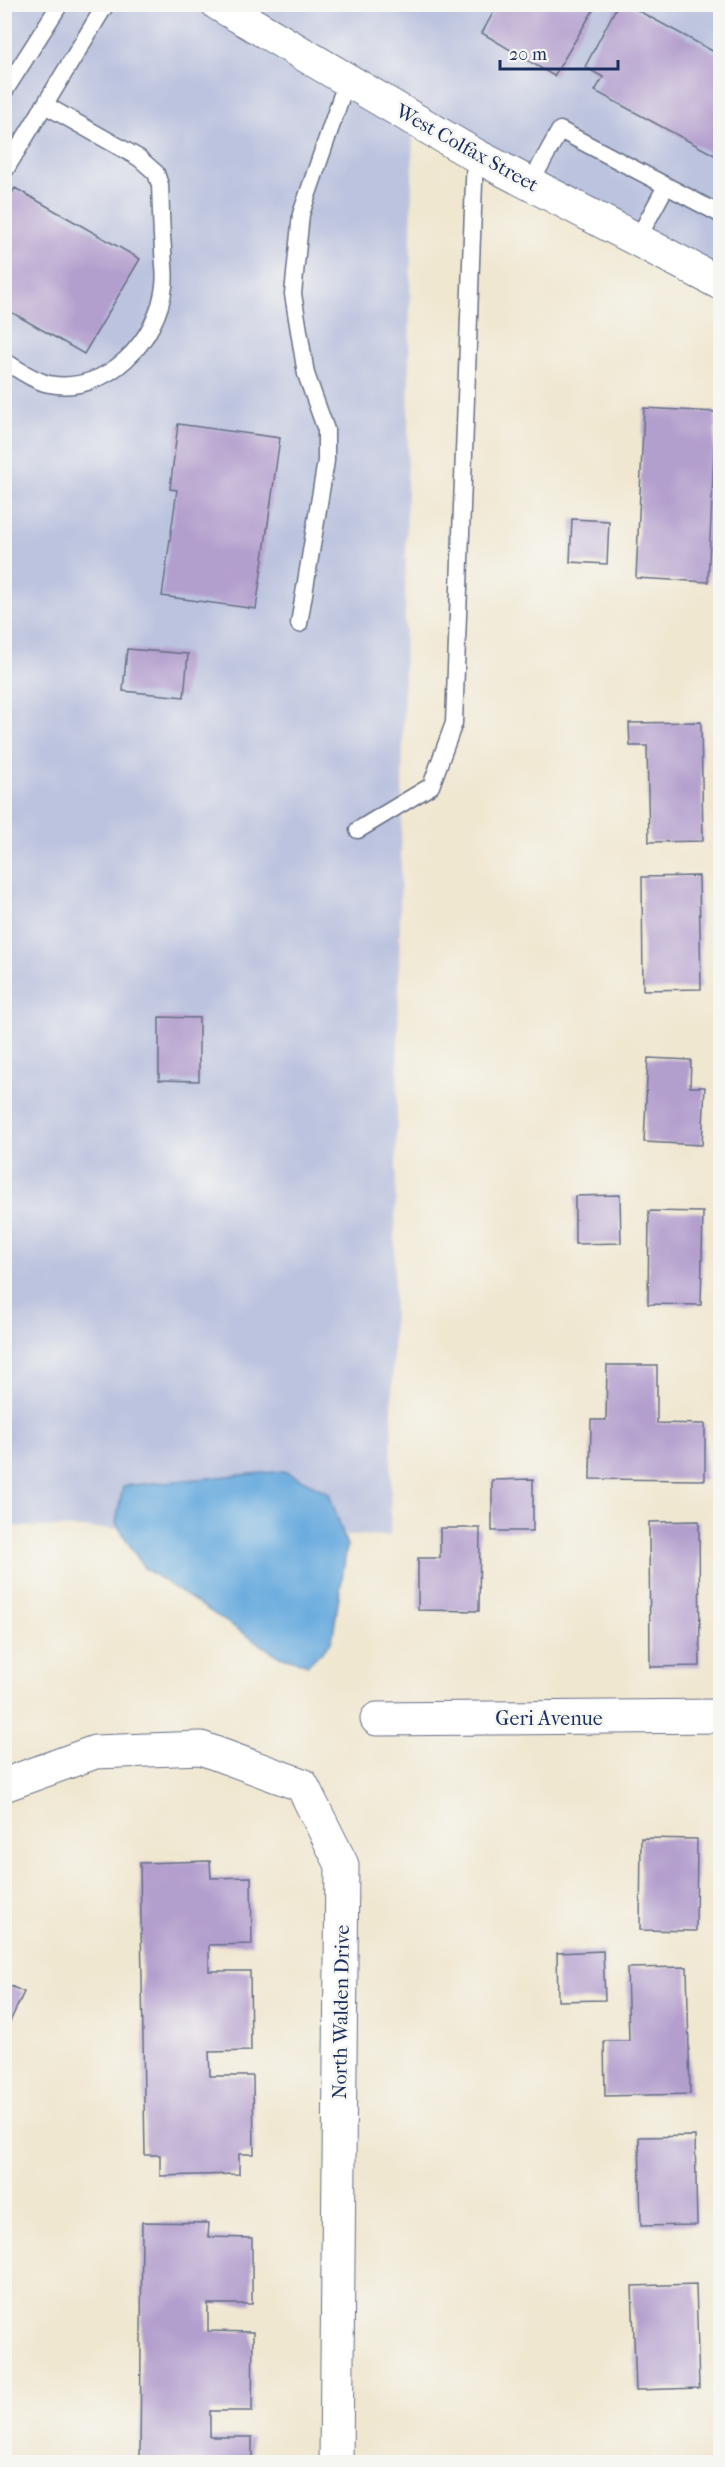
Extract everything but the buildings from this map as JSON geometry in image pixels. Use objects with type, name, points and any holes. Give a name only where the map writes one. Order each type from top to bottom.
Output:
[{"type":"street","name":"West Colfax Street","points":[[218,4],[475,155],[720,283]]},
{"type":"street","name":"Geri Avenue","points":[[377,1719],[720,1716]]},
{"type":"street","name":"North Walden Drive","points":[[4,1785],[95,1752],[201,1748],[302,1785],[342,1865],[336,2463]]},
{"type":"lane","points":[[4,92],[60,4]]},
{"type":"lane","points":[[4,172],[106,4]]},
{"type":"lane","points":[[299,624],[326,461],[326,430],[306,374],[293,294],[301,214],[346,80]]},
{"type":"lane","points":[[4,362],[46,384],[66,386],[96,380],[130,355],[144,338],[159,312],[165,284],[160,185],[156,172],[139,158],[45,105]]},
{"type":"lane","points":[[530,184],[560,130],[720,214]]},
{"type":"lane","points":[[358,830],[431,786],[454,723],[475,155]]},
{"type":"lane","points":[[637,240],[666,186]]},
{"type":"shaded area","points":[[5,5],[720,5],[720,283],[413,120],[390,1536],[5,1526]]},
{"type":"water","points":[[284,1471],[329,1493],[347,1546],[332,1641],[308,1665],[277,1655],[144,1568],[116,1523],[123,1486]]}]
